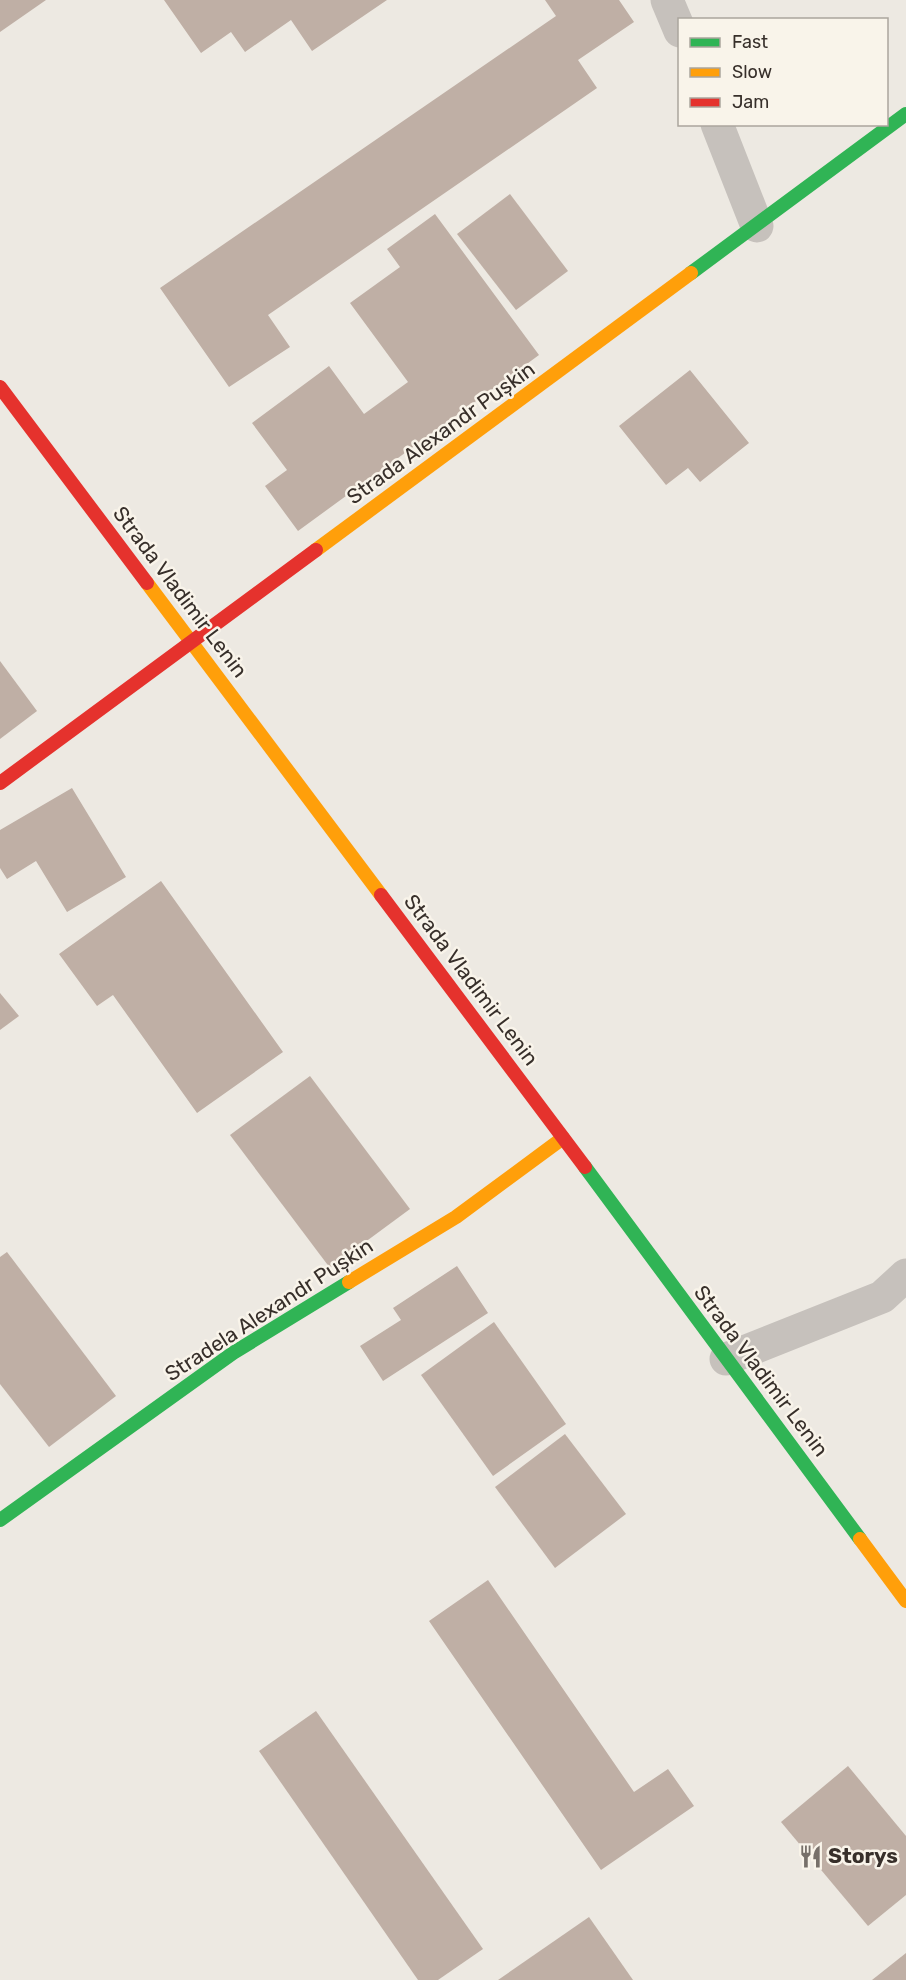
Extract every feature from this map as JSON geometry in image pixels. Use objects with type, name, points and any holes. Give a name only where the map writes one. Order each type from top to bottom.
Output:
[{"type":"street","points":[[667,0],[678,26]]},
{"type":"street","name":"Strada Alexandr Pușkin","points":[[0,783],[906,114]]},
{"type":"street","points":[[718,126],[757,226]]},
{"type":"street","name":"Strada Vladimir Lenin","points":[[0,387],[563,1138],[906,1601]]},
{"type":"street","name":"Stradela Alexandr Pușkin","points":[[0,1520],[233,1353],[456,1217],[563,1138]]},
{"type":"street","points":[[726,1359],[882,1297],[906,1275]]},
{"type":"building","points":[[0,0],[46,0],[0,32]]},
{"type":"building","points":[[164,0],[387,0],[312,51],[291,20],[245,52],[231,32],[201,53]]},
{"type":"building","points":[[545,0],[619,0],[634,22],[578,60],[597,88],[268,315],[290,347],[229,387],[160,288],[556,16]]},
{"type":"building","points":[[510,194],[568,271],[516,310],[457,234]]},
{"type":"building","points":[[435,214],[539,355],[298,531],[265,486],[287,470],[252,423],[329,366],[364,414],[408,382],[350,303],[400,267],[387,249]]},
{"type":"building","points":[[690,370],[749,443],[700,482],[688,468],[666,485],[619,426]]},
{"type":"building","points":[[0,661],[37,711],[0,739]]},
{"type":"building","points":[[72,788],[126,877],[67,912],[36,861],[7,879],[0,868],[0,830]]},
{"type":"building","points":[[161,881],[283,1052],[197,1113],[113,995],[97,1006],[59,954]]},
{"type":"building","points":[[0,993],[19,1016],[0,1030]]},
{"type":"building","points":[[310,1076],[410,1209],[330,1268],[230,1135]]},
{"type":"building","points":[[7,1252],[116,1396],[49,1447],[0,1384],[0,1257]]},
{"type":"building","points":[[457,1266],[488,1313],[383,1381],[360,1346],[401,1320],[393,1308]]},
{"type":"building","points":[[494,1322],[566,1424],[493,1476],[421,1375]]},
{"type":"building","points":[[565,1434],[626,1514],[555,1568],[495,1487]]},
{"type":"building","points":[[488,1580],[634,1792],[668,1769],[694,1806],[601,1870],[429,1621]]},
{"type":"building","points":[[316,1711],[483,1949],[438,1980],[418,1980],[259,1751]]},
{"type":"building","points":[[848,1766],[906,1836],[906,1895],[868,1926],[781,1822]]},
{"type":"building","points":[[589,1917],[633,1980],[498,1980]]},
{"type":"building","points":[[906,1953],[906,1980],[872,1980]]},
{"type":"traffic: fast","points":[[691,273],[906,114]]},
{"type":"traffic: fast","points":[[585,1167],[860,1539]]},
{"type":"traffic: fast","points":[[0,1520],[233,1353],[349,1282]]},
{"type":"traffic: slow","points":[[316,550],[691,273]]},
{"type":"traffic: slow","points":[[147,583],[381,895]]},
{"type":"traffic: slow","points":[[349,1282],[456,1217],[563,1138]]},
{"type":"traffic: slow","points":[[860,1539],[906,1601]]},
{"type":"traffic: jam","points":[[0,387],[147,583]]},
{"type":"traffic: jam","points":[[0,783],[316,550]]},
{"type":"traffic: jam","points":[[381,895],[585,1167]]},
{"type":"place","name":"Storys","points":[[810,1856]]}]
